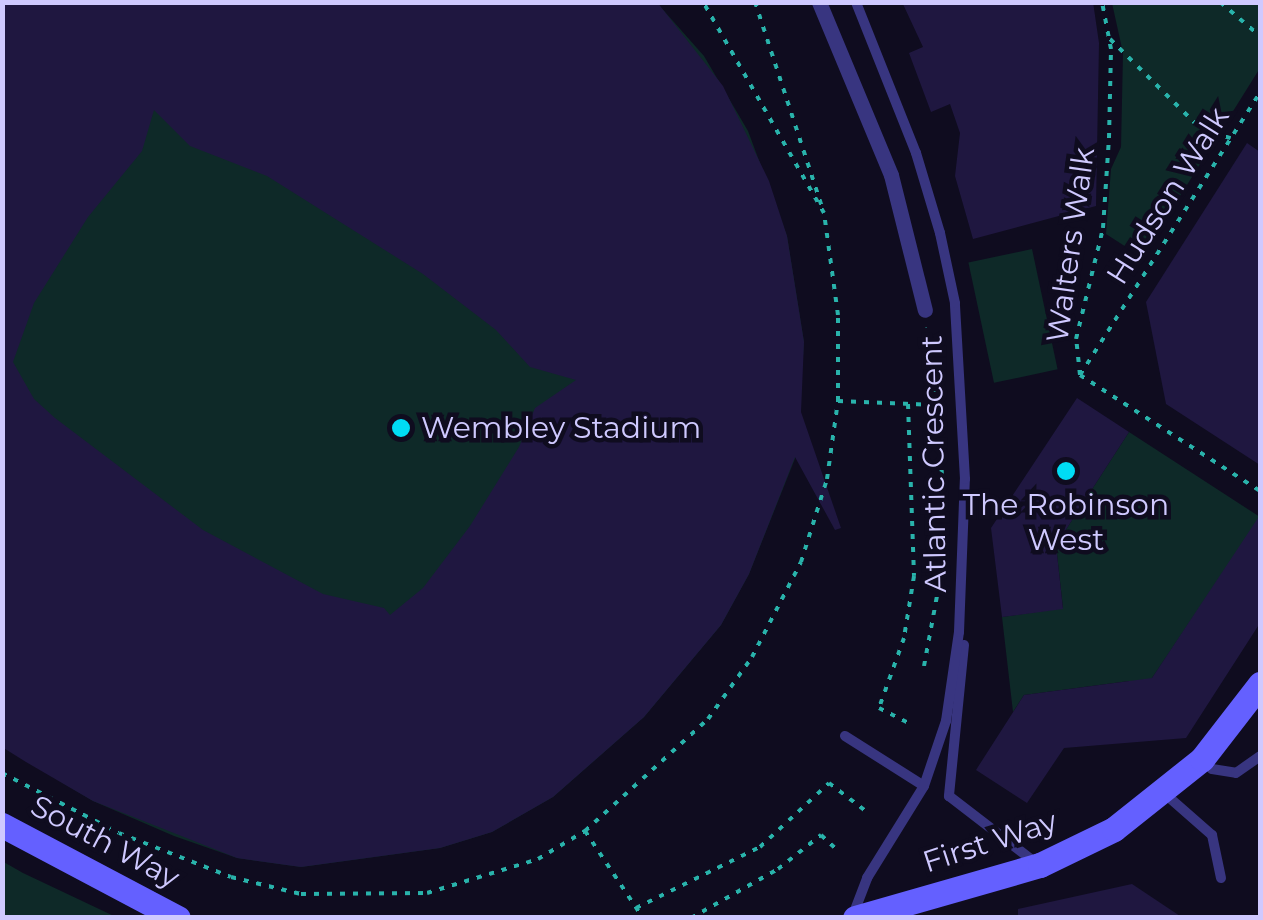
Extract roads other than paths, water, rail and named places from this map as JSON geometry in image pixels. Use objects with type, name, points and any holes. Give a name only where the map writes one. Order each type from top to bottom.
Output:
[{"type":"main road","name":"First Way","points":[[854,918],[1040,866],[1114,829],[1202,759],[1260,684]]},
{"type":"main road","name":"South Way","points":[[2,825],[178,918]]},
{"type":"street","points":[[819,2],[891,174],[925,310]]},
{"type":"lane","name":"Atlantic Crescent","points":[[854,918],[867,878],[924,786],[953,686],[963,569],[963,380],[955,303],[916,153],[856,2]]},
{"type":"lane","points":[[963,569],[963,689],[950,796],[1040,866]]},
{"type":"lane","points":[[845,736],[924,786]]},
{"type":"lane","points":[[1202,759],[1212,769],[1236,773],[1260,756]]},
{"type":"lane","points":[[1164,793],[1212,835],[1220,878]]},
{"type":"place","name":"Wembley Stadium","points":[[401,428]]},
{"type":"place","name":"The Robinson West","points":[[1066,471]]}]
